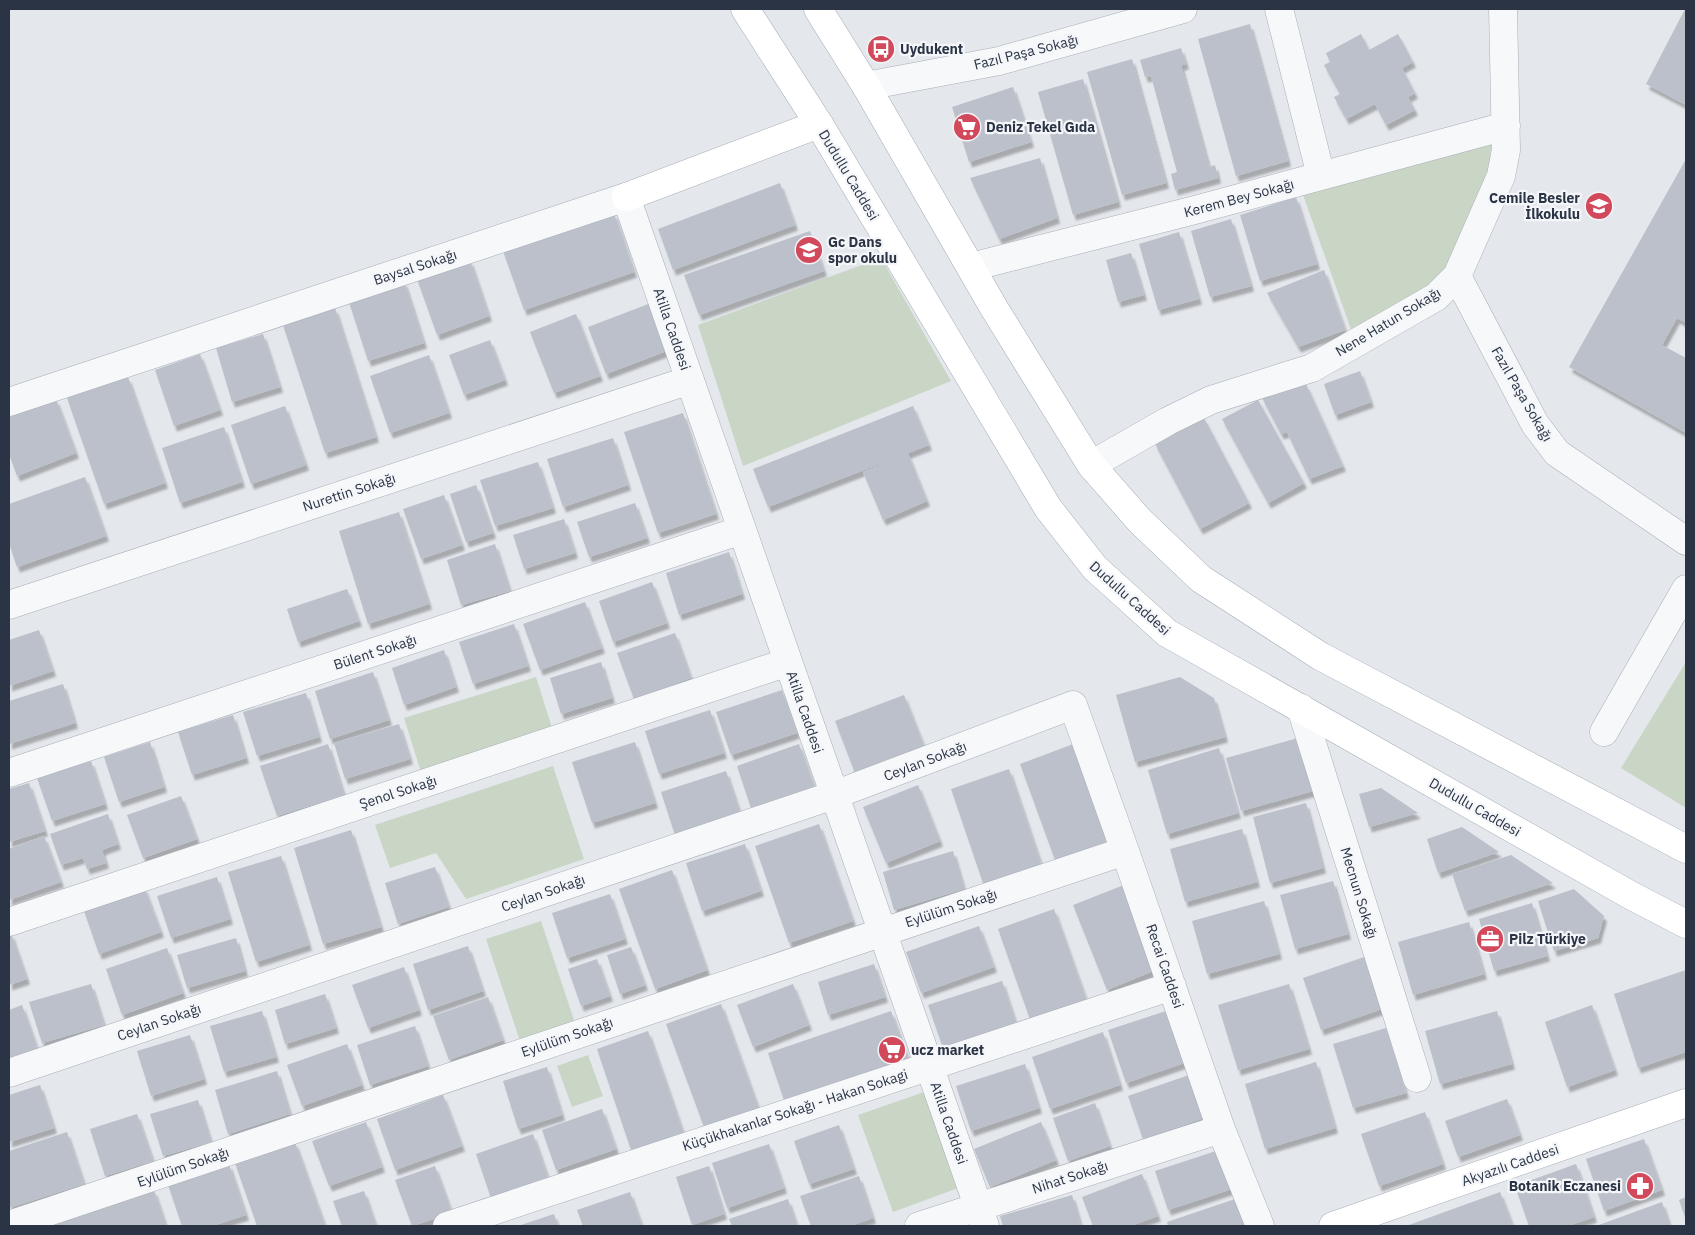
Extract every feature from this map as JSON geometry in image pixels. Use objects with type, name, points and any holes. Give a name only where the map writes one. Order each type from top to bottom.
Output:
[{"type":"main road","name":"Dudullu Caddesi","points":[[745,9],[819,124],[1048,508],[1095,568],[1167,633],[1632,896],[1686,924]]},
{"type":"main road","points":[[818,9],[866,86],[994,308],[1091,465],[1140,521],[1202,578],[1320,656],[1686,849]]},
{"type":"main road","name":"Baysal Sokağı","points":[[626,198],[819,124]]},
{"type":"main road","name":"Akyazılı Caddesi","points":[[1334,1226],[1686,1103]]},
{"type":"street","name":"Fazıl Paşa Sokağı","points":[[866,86],[999,60],[1183,9]]},
{"type":"street","points":[[1279,9],[1321,176]]},
{"type":"street","name":"Nene Hatun Sokağı","points":[[1091,465],[1168,421],[1211,400],[1312,368],[1436,297],[1457,276],[1500,176],[1506,150],[1503,9]]},
{"type":"street","name":"Kerem Bey Sokağı","points":[[971,267],[1182,214],[1506,126]]},
{"type":"street","name":"Atilla Caddesi","points":[[626,198],[981,1216]]},
{"type":"street","name":"Baysal Sokağı","points":[[9,402],[626,198]]},
{"type":"street","name":"Fazıl Paşa Sokağı","points":[[1457,276],[1535,424],[1557,453],[1686,541]]},
{"type":"street","name":"Nurettin Sokağı","points":[[9,605],[690,380]]},
{"type":"street","name":"Bülent Sokağı","points":[[9,773],[742,530]]},
{"type":"street","points":[[1604,732],[1686,589]]},
{"type":"street","name":"Şenol Sokağı","points":[[9,922],[788,662]]},
{"type":"street","name":"Ceylan Sokağı","points":[[9,1073],[834,795],[1073,705]]},
{"type":"street","name":"Recai Caddesi","points":[[1073,705],[1221,1129],[1260,1226]]},
{"type":"street","name":"Mecnun Sokağı","points":[[1301,708],[1417,1078]]},
{"type":"street","name":"Eylülüm Sokağı","points":[[9,1225],[1125,850]]},
{"type":"street","name":"Küçükhakanlar Sokağı - Hakan Sokagi","points":[[447,1226],[1172,986]]},
{"type":"street","name":"Nihat Sokağı","points":[[919,1226],[981,1216],[1221,1129]]},
{"type":"green space","points":[[1492,137],[1487,190],[1464,247],[1428,288],[1353,335],[1302,192]]},
{"type":"green space","points":[[881,258],[951,381],[743,466],[698,325]]},
{"type":"green space","points":[[1686,662],[1686,808],[1621,768]]},
{"type":"green space","points":[[536,677],[553,731],[421,772],[404,718]]},
{"type":"green space","points":[[553,766],[584,859],[466,899],[436,853],[390,868],[375,825]]},
{"type":"green space","points":[[541,921],[575,1023],[520,1041],[486,939]]},
{"type":"green space","points":[[588,1055],[603,1096],[572,1107],[557,1066]]},
{"type":"green space","points":[[927,1091],[961,1187],[893,1212],[858,1115]]},
{"type":"building","points":[[1686,9],[1686,105],[1646,84]]},
{"type":"building","points":[[1250,24],[1288,161],[1236,176],[1198,39]]},
{"type":"building","points":[[1361,34],[1369,50],[1398,34],[1413,62],[1402,68],[1415,93],[1408,97],[1415,110],[1386,125],[1375,104],[1346,119],[1334,97],[1340,94],[1324,65],[1330,62],[1326,53]]},
{"type":"building","points":[[1181,48],[1186,64],[1181,65],[1209,167],[1215,165],[1218,178],[1175,190],[1171,174],[1177,172],[1151,76],[1145,77],[1140,60]]},
{"type":"building","points":[[1132,59],[1166,183],[1122,195],[1087,72]]},
{"type":"building","points":[[1083,79],[1118,202],[1073,215],[1038,92]]},
{"type":"building","points":[[1013,87],[1031,142],[969,162],[952,107]]},
{"type":"building","points":[[1040,158],[1057,218],[999,239],[970,178]]},
{"type":"building","points":[[1686,159],[1686,323],[1677,318],[1662,345],[1686,358],[1686,433],[1569,367]]},
{"type":"building","points":[[780,183],[795,225],[673,270],[658,229]]},
{"type":"building","points":[[1296,197],[1317,264],[1260,281],[1240,215]]},
{"type":"building","points":[[614,213],[634,272],[524,310],[503,251]]},
{"type":"building","points":[[1231,219],[1251,286],[1210,297],[1191,231]]},
{"type":"building","points":[[810,231],[824,271],[699,315],[684,275]]},
{"type":"building","points":[[1179,232],[1199,299],[1158,310],[1139,244]]},
{"type":"building","points":[[1131,253],[1144,295],[1118,302],[1106,260]]},
{"type":"building","points":[[470,260],[489,316],[437,335],[417,279]]},
{"type":"building","points":[[1324,270],[1345,330],[1298,347],[1267,293]]},
{"type":"building","points":[[404,281],[424,343],[368,361],[348,299]]},
{"type":"building","points":[[651,303],[669,350],[606,374],[588,327]]},
{"type":"building","points":[[335,308],[376,437],[325,453],[283,325]]},
{"type":"building","points":[[576,314],[600,376],[554,393],[530,332]]},
{"type":"building","points":[[263,334],[280,387],[232,402],[216,348]]},
{"type":"building","points":[[490,340],[505,380],[464,395],[449,355]]},
{"type":"building","points":[[200,354],[220,410],[174,426],[155,370]]},
{"type":"building","points":[[429,355],[449,413],[390,433],[370,376]]},
{"type":"building","points":[[1360,371],[1371,402],[1335,415],[1324,384]]},
{"type":"building","points":[[128,377],[165,483],[104,504],[67,398]]},
{"type":"building","points":[[1306,384],[1343,466],[1309,479],[1287,432],[1281,434],[1262,398]]},
{"type":"building","points":[[56,399],[76,453],[17,476],[9,454],[9,417]]},
{"type":"building","points":[[1258,400],[1304,483],[1268,503],[1222,419]]},
{"type":"building","points":[[285,406],[306,465],[251,484],[231,425]]},
{"type":"building","points":[[913,406],[929,445],[768,507],[753,469]]},
{"type":"building","points":[[683,413],[716,514],[658,533],[624,432]]},
{"type":"building","points":[[1204,418],[1249,503],[1200,529],[1155,444]]},
{"type":"building","points":[[224,427],[242,482],[180,503],[162,448]]},
{"type":"building","points":[[613,438],[628,485],[563,507],[547,459]]},
{"type":"building","points":[[908,454],[927,501],[883,520],[863,472]]},
{"type":"building","points":[[538,462],[553,508],[495,526],[480,480]]},
{"type":"building","points":[[85,477],[106,536],[17,567],[9,543],[9,504]]},
{"type":"building","points":[[476,485],[493,533],[466,542],[450,494]]},
{"type":"building","points":[[444,495],[462,545],[421,559],[403,509]]},
{"type":"building","points":[[635,503],[647,538],[589,557],[577,522]]},
{"type":"building","points":[[399,512],[429,604],[368,624],[339,531]]},
{"type":"building","points":[[564,519],[575,553],[524,569],[513,535]]},
{"type":"building","points":[[495,544],[510,591],[461,605],[447,560]]},
{"type":"building","points":[[729,552],[742,594],[679,615],[666,573]]},
{"type":"building","points":[[652,582],[667,623],[613,642],[599,601]]},
{"type":"building","points":[[347,589],[359,621],[298,642],[287,609]]},
{"type":"building","points":[[585,602],[602,648],[540,670],[523,624]]},
{"type":"building","points":[[514,624],[528,666],[473,684],[459,642]]},
{"type":"building","points":[[39,630],[53,671],[9,686],[9,640]]},
{"type":"building","points":[[675,633],[691,678],[634,699],[617,653]]},
{"type":"building","points":[[444,650],[456,687],[404,705],[392,668]]},
{"type":"building","points":[[601,662],[612,698],[561,714],[550,678]]},
{"type":"building","points":[[373,672],[389,720],[330,739],[315,691]]},
{"type":"building","points":[[1180,677],[1214,698],[1225,737],[1135,762],[1116,695]]},
{"type":"building","points":[[63,684],[75,723],[9,744],[9,701]]},
{"type":"building","points":[[782,690],[797,733],[731,755],[716,712]]},
{"type":"building","points":[[306,693],[319,737],[257,756],[243,712]]},
{"type":"building","points":[[904,695],[924,746],[855,773],[835,721]]},
{"type":"building","points":[[710,710],[724,753],[659,774],[645,731]]},
{"type":"building","points":[[233,715],[246,758],[192,775],[178,732]]},
{"type":"building","points":[[399,724],[410,759],[345,779],[334,743]]},
{"type":"building","points":[[1298,738],[1313,791],[1241,811],[1226,758]]},
{"type":"building","points":[[150,742],[164,787],[119,802],[104,757]]},
{"type":"building","points":[[635,742],[655,803],[592,823],[572,762]]},
{"type":"building","points":[[1076,743],[1111,840],[1055,860],[1020,764]]},
{"type":"building","points":[[328,744],[344,795],[277,816],[260,766]]},
{"type":"building","points":[[799,744],[814,786],[751,808],[737,766]]},
{"type":"building","points":[[1219,748],[1238,813],[1167,834],[1148,770]]},
{"type":"building","points":[[91,761],[105,804],[52,821],[37,778]]},
{"type":"building","points":[[1009,769],[1042,867],[984,886],[951,789]]},
{"type":"building","points":[[726,771],[740,813],[675,835],[661,792]]},
{"type":"building","points":[[29,783],[45,831],[9,842],[9,789]]},
{"type":"building","points":[[918,785],[940,841],[886,863],[863,807]]},
{"type":"building","points":[[1381,788],[1418,813],[1369,827],[1359,794]]},
{"type":"building","points":[[181,796],[197,839],[143,858],[127,815]]},
{"type":"building","points":[[1306,803],[1323,868],[1270,883],[1253,817]]},
{"type":"building","points":[[108,814],[118,844],[102,850],[106,863],[87,869],[83,858],[61,865],[50,834]]},
{"type":"building","points":[[819,824],[853,921],[789,943],[755,846]]},
{"type":"building","points":[[1462,827],[1499,852],[1438,873],[1427,839]]},
{"type":"building","points":[[1242,829],[1257,882],[1185,902],[1170,849]]},
{"type":"building","points":[[351,830],[381,927],[323,944],[294,848]]},
{"type":"building","points":[[44,836],[61,882],[9,900],[9,849]]},
{"type":"building","points":[[745,844],[761,891],[702,911],[686,863]]},
{"type":"building","points":[[953,851],[964,889],[894,910],[883,872]]},
{"type":"building","points":[[1511,855],[1553,883],[1465,911],[1452,874]]},
{"type":"building","points":[[281,856],[309,945],[256,962],[228,872]]},
{"type":"building","points":[[435,867],[449,907],[398,924],[385,883]]},
{"type":"building","points":[[672,870],[707,970],[655,989],[619,889]]},
{"type":"building","points":[[217,877],[230,919],[171,938],[157,896]]},
{"type":"building","points":[[1333,881],[1348,934],[1295,949],[1280,895]]},
{"type":"building","points":[[1124,885],[1158,969],[1107,990],[1073,905]]},
{"type":"building","points":[[144,887],[161,932],[99,954],[83,908]]},
{"type":"building","points":[[1574,889],[1604,916],[1598,938],[1554,951],[1538,901]]},
{"type":"building","points":[[610,894],[625,939],[567,958],[552,913]]},
{"type":"building","points":[[1264,901],[1279,954],[1207,974],[1192,921]]},
{"type":"building","points":[[1532,903],[1547,956],[1494,971],[1479,919]]},
{"type":"building","points":[[1054,909],[1087,1002],[1031,1022],[998,929]]},
{"type":"building","points":[[1469,922],[1484,974],[1413,995],[1398,942]]},
{"type":"building","points":[[979,926],[994,967],[921,993],[906,952]]},
{"type":"building","points":[[11,933],[27,979],[9,985],[9,934]]},
{"type":"building","points":[[236,938],[245,971],[187,988],[177,955]]},
{"type":"building","points":[[468,946],[483,991],[428,1010],[413,964]]},
{"type":"building","points":[[631,947],[645,985],[620,994],[607,955]]},
{"type":"building","points":[[167,948],[183,993],[122,1015],[106,969]]},
{"type":"building","points":[[1367,956],[1385,1008],[1321,1030],[1303,978]]},
{"type":"building","points":[[597,959],[610,996],[581,1006],[568,969]]},
{"type":"building","points":[[874,964],[885,997],[828,1015],[818,982]]},
{"type":"building","points":[[404,967],[419,1010],[368,1028],[352,985]]},
{"type":"building","points":[[1686,970],[1686,1052],[1638,1068],[1614,994]]},
{"type":"building","points":[[1002,981],[1016,1024],[943,1048],[928,1005]]},
{"type":"building","points":[[91,984],[104,1025],[42,1043],[29,1002]]},
{"type":"building","points":[[793,984],[809,1025],[753,1047],[737,1005]]},
{"type":"building","points":[[1289,984],[1309,1049],[1238,1070],[1218,1005]]},
{"type":"building","points":[[325,994],[336,1028],[285,1044],[275,1010]]},
{"type":"building","points":[[488,997],[503,1040],[449,1060],[433,1016]]},
{"type":"building","points":[[721,1004],[758,1107],[704,1127],[666,1024]]},
{"type":"building","points":[[22,1005],[38,1051],[9,1061],[9,1010]]},
{"type":"building","points":[[1592,1005],[1615,1070],[1567,1087],[1545,1022]]},
{"type":"building","points":[[1172,1009],[1190,1061],[1126,1083],[1108,1030]]},
{"type":"building","points":[[262,1011],[276,1057],[224,1072],[210,1026]]},
{"type":"building","points":[[891,1011],[909,1061],[785,1103],[768,1053]]},
{"type":"building","points":[[1497,1011],[1512,1064],[1440,1084],[1425,1031]]},
{"type":"building","points":[[415,1026],[428,1066],[370,1085],[357,1045]]},
{"type":"building","points":[[1386,1028],[1406,1093],[1353,1108],[1333,1044]]},
{"type":"building","points":[[648,1031],[684,1135],[632,1153],[597,1049]]},
{"type":"building","points":[[1103,1032],[1120,1085],[1050,1109],[1032,1057]]},
{"type":"building","points":[[190,1035],[204,1079],[151,1096],[137,1051]]},
{"type":"building","points":[[347,1044],[362,1085],[302,1106],[287,1065]]},
{"type":"building","points":[[1316,1062],[1335,1128],[1265,1149],[1245,1084]]},
{"type":"building","points":[[1025,1064],[1039,1108],[971,1131],[956,1086]]},
{"type":"building","points":[[547,1067],[562,1115],[518,1129],[503,1081]]},
{"type":"building","points":[[277,1071],[290,1114],[228,1134],[215,1090]]},
{"type":"building","points":[[1189,1075],[1204,1118],[1143,1139],[1128,1096]]},
{"type":"building","points":[[40,1085],[54,1128],[9,1142],[9,1095]]},
{"type":"building","points":[[443,1095],[462,1146],[395,1170],[377,1119]]},
{"type":"building","points":[[1507,1099],[1520,1135],[1458,1157],[1445,1121]]},
{"type":"building","points":[[198,1100],[211,1142],[163,1156],[150,1114]]},
{"type":"building","points":[[1095,1103],[1110,1146],[1068,1161],[1053,1118]]},
{"type":"building","points":[[602,1109],[616,1149],[556,1170],[542,1130]]},
{"type":"building","points":[[1425,1112],[1443,1164],[1379,1186],[1361,1134]]},
{"type":"building","points":[[137,1114],[153,1161],[105,1176],[90,1129]]},
{"type":"building","points":[[366,1122],[382,1167],[329,1186],[312,1141]]},
{"type":"building","points":[[1041,1122],[1056,1160],[990,1187],[974,1149]]},
{"type":"building","points":[[839,1125],[854,1169],[809,1184],[794,1141]]},
{"type":"building","points":[[67,1132],[84,1184],[9,1208],[9,1151]]},
{"type":"building","points":[[533,1134],[548,1178],[491,1198],[476,1154]]},
{"type":"building","points":[[1644,1139],[1662,1190],[1604,1211],[1586,1159]]},
{"type":"building","points":[[295,1142],[325,1226],[257,1226],[235,1163]]},
{"type":"building","points":[[769,1144],[784,1188],[727,1208],[712,1163]]},
{"type":"building","points":[[1219,1150],[1232,1189],[1168,1210],[1155,1171]]},
{"type":"building","points":[[229,1164],[246,1215],[212,1226],[182,1226],[168,1185]]},
{"type":"building","points":[[1576,1164],[1594,1217],[1568,1226],[1529,1226],[1515,1186]]},
{"type":"building","points":[[435,1166],[452,1213],[412,1226],[395,1180]]},
{"type":"building","points":[[709,1166],[724,1214],[692,1225],[676,1177]]},
{"type":"building","points":[[1142,1174],[1158,1216],[1130,1226],[1093,1226],[1082,1197]]},
{"type":"building","points":[[859,1176],[873,1218],[850,1226],[811,1226],[800,1196]]},
{"type":"building","points":[[154,1190],[166,1226],[49,1226]]},
{"type":"building","points":[[364,1191],[376,1226],[342,1226],[333,1201]]},
{"type":"building","points":[[630,1192],[642,1226],[583,1226],[577,1210]]},
{"type":"building","points":[[1500,1192],[1513,1226],[1406,1226]]},
{"type":"building","points":[[1072,1195],[1081,1226],[1003,1226],[1000,1216]]},
{"type":"building","points":[[1686,1197],[1686,1220],[1679,1200]]},
{"type":"building","points":[[788,1199],[797,1226],[732,1226],[729,1219]]},
{"type":"building","points":[[1235,1199],[1245,1226],[1168,1226],[1167,1222]]},
{"type":"building","points":[[1662,1202],[1670,1226],[1596,1226]]},
{"type":"building","points":[[554,1214],[558,1226],[518,1226]]},
{"type":"place","name":"Uydukent","points":[[881,49]]},
{"type":"place","name":"Deniz Tekel Gıda","points":[[967,127]]},
{"type":"place","name":"Cemile Besler İlkokulu","points":[[1599,206]]},
{"type":"place","name":"Gc Dans spor okulu","points":[[809,250]]},
{"type":"place","name":"Pilz Türkiye","points":[[1490,939]]},
{"type":"place","name":"ucz market","points":[[892,1050]]},
{"type":"place","name":"Botanik Eczanesi","points":[[1640,1186]]}]
